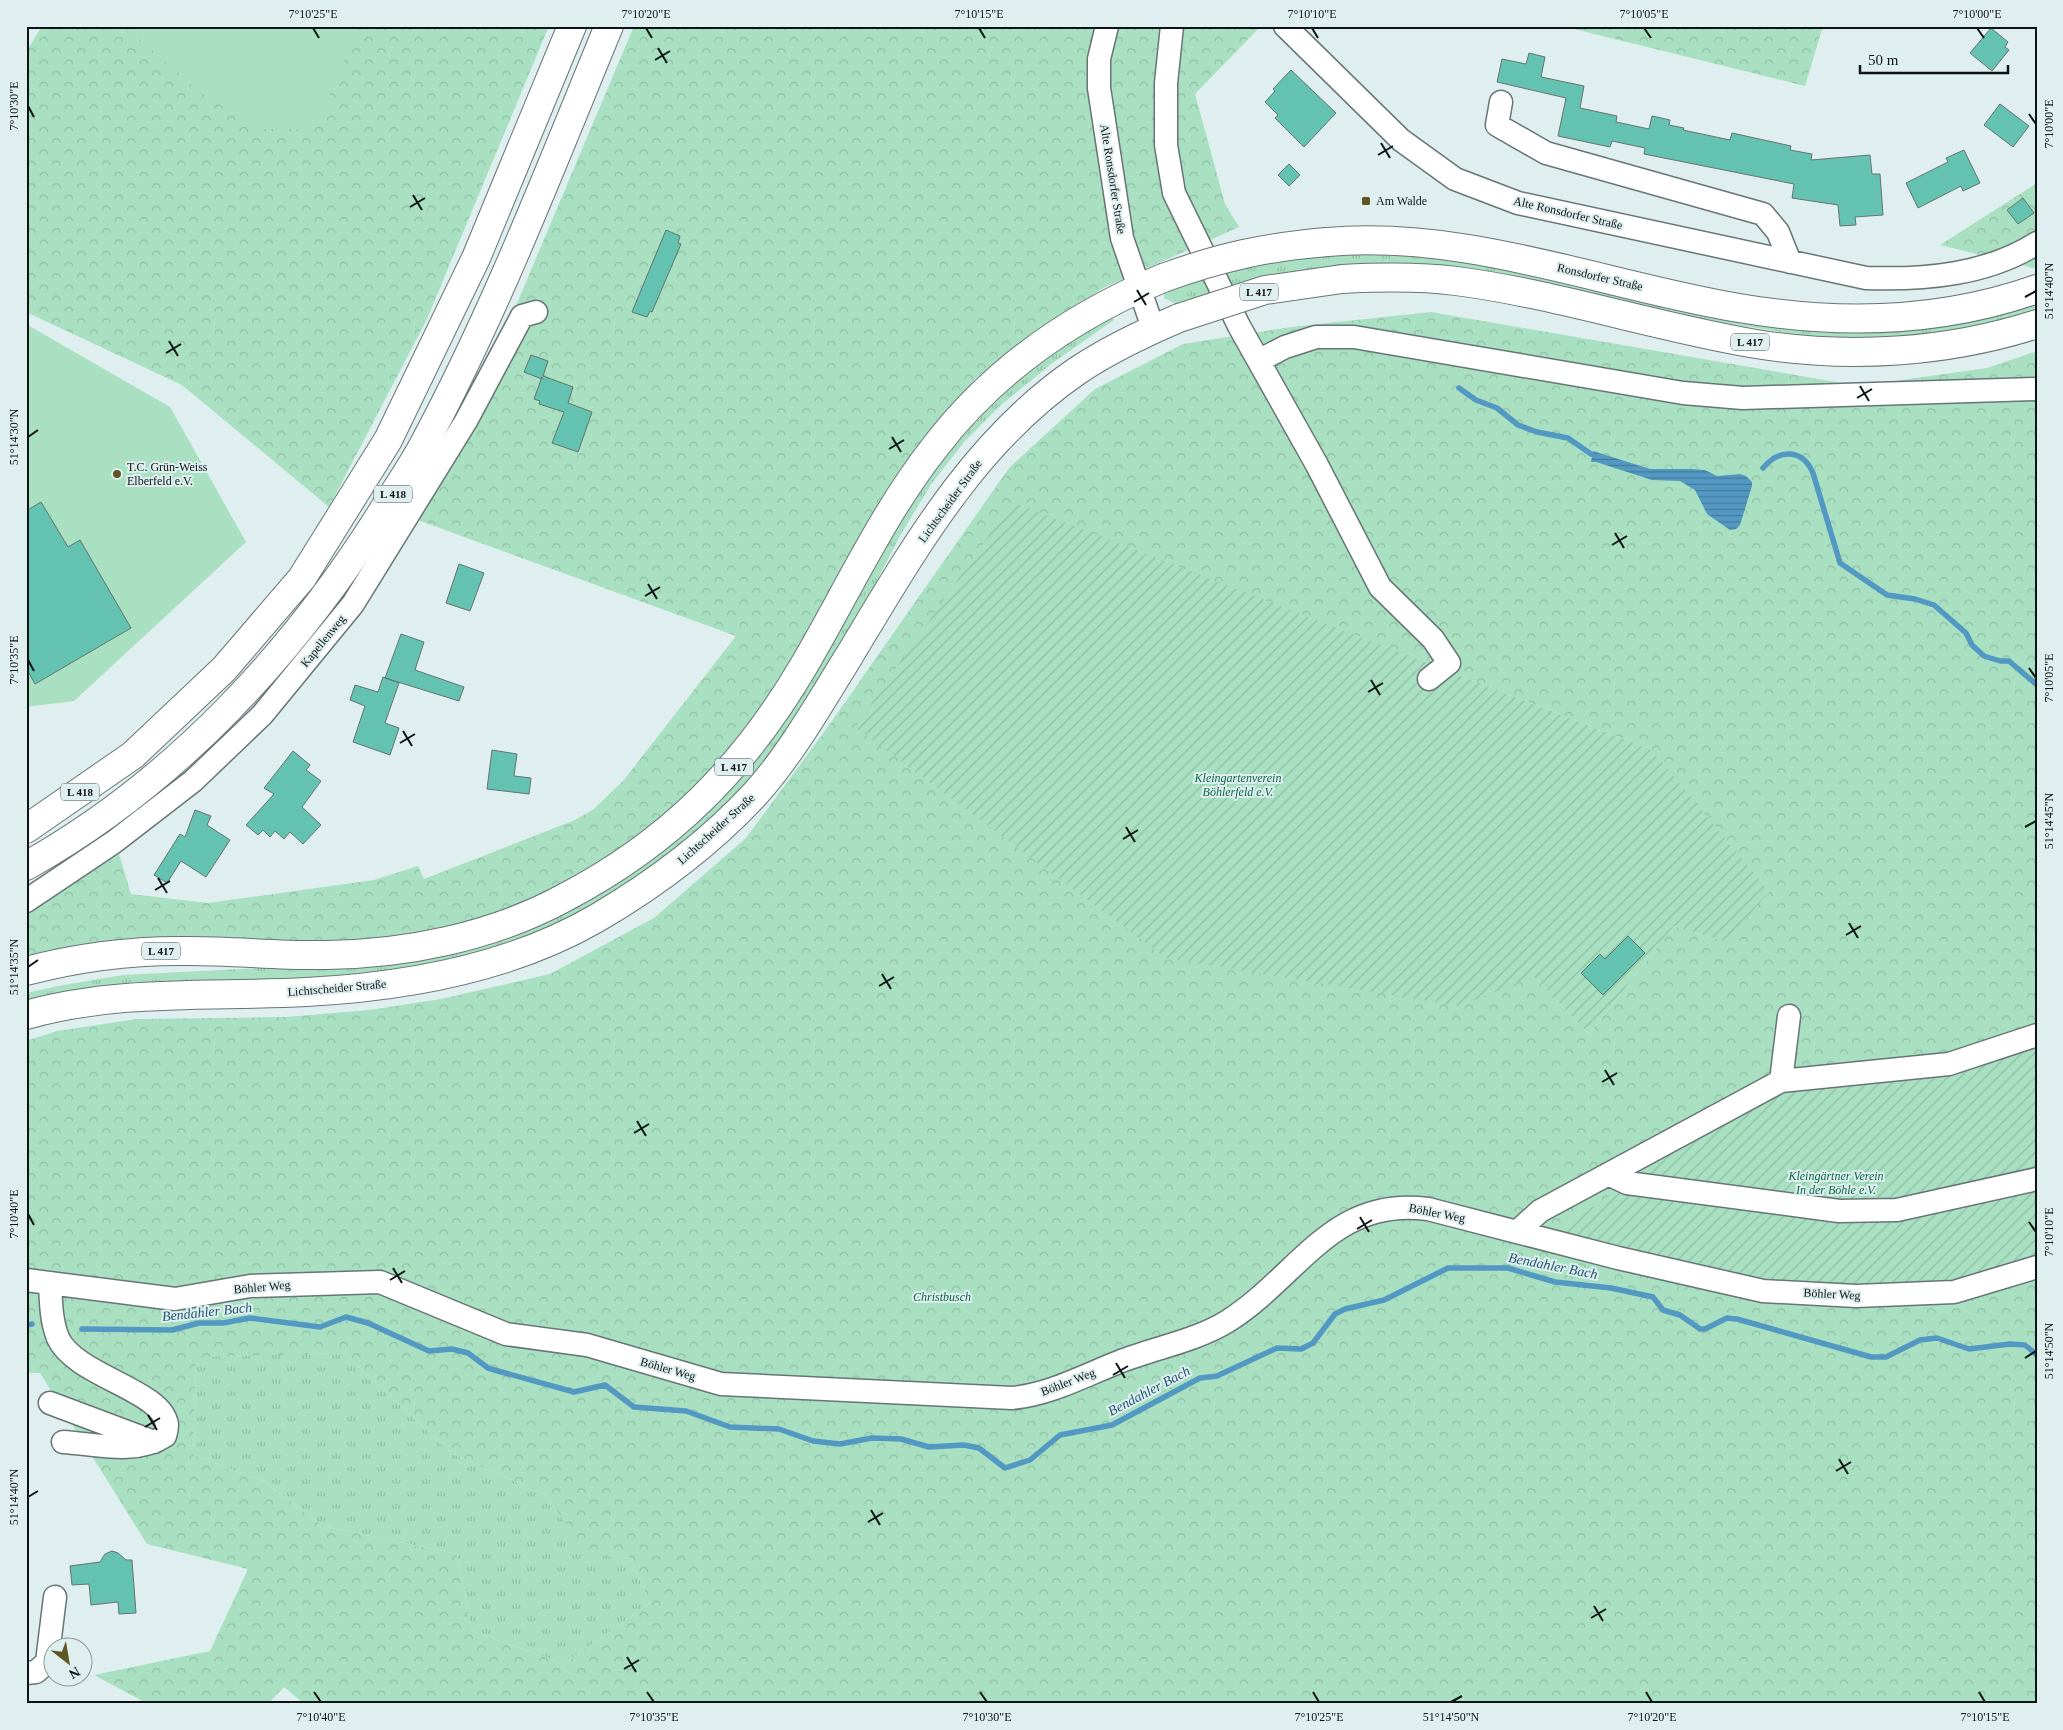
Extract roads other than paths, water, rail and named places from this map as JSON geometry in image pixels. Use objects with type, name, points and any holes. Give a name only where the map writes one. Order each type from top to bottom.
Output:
[{"type":"main road","name":"L 418","points":[[26,828],[134,755],[224,669],[302,578],[388,440],[476,258],[572,26]]},
{"type":"main road","name":"L 418","points":[[26,866],[108,814],[156,775],[233,706],[315,610],[370,530],[424,445],[483,323],[609,26]]},
{"type":"main road","name":"Ronsdorfer Straße","points":[[1151,283],[1214,260],[1250,252],[1282,246],[1376,240],[1478,250],[1737,308],[1812,318],[1850,320],[1920,315],[1977,306],[2037,289]]},
{"type":"main road","name":"Lichtscheider Straße","points":[[26,1015],[92,1001],[130,997],[305,992],[383,985],[438,976],[489,963],[536,946],[593,921],[632,897],[695,851],[757,792],[807,724],[933,520],[964,477],[994,442],[1041,399],[1077,371],[1153,328],[1179,318],[1265,290],[1342,279],[1409,278],[1482,285],[1695,332],[1757,344],[1814,350],[1874,352],[1922,348],[1979,339],[2037,324]]},
{"type":"main road","name":"L 417","points":[[26,971],[87,958],[144,952],[186,950],[327,955],[396,950],[467,936],[496,927],[560,901],[608,873],[654,843],[691,812],[732,768],[760,733],[807,660],[879,529],[908,482],[966,410],[994,382],[1042,344],[1100,307],[1151,283]]},
{"type":"street","name":"Alte Ronsdorfer Straße","points":[[1107,26],[1099,59],[1098,88],[1122,238],[1151,283],[1153,328]]},
{"type":"street","points":[[1172,26],[1166,83],[1166,145],[1174,193],[1239,326],[1260,360],[1380,587],[1433,639],[1449,663],[1429,679]]},
{"type":"street","name":"Alte Ronsdorfer Straße","points":[[1285,26],[1401,140],[1455,180],[1518,203],[1866,278],[1903,279],[1939,277],[1988,265],[2037,243]]},
{"type":"street","points":[[1501,102],[1497,126],[1546,154],[1764,214],[1778,232],[1790,262]]},
{"type":"street","name":"Kapellenweg","points":[[26,901],[114,842],[193,781],[262,715],[353,604],[466,421],[522,316],[536,312]]},
{"type":"street","points":[[1260,360],[1285,347],[1316,338],[1354,337],[1683,393],[1743,398],[2037,389]]},
{"type":"street","points":[[1781,1081],[1789,1016]]},
{"type":"street","points":[[1518,1231],[1540,1211],[1781,1081],[1949,1064],[2037,1035]]},
{"type":"street","points":[[1608,1174],[1627,1183],[1840,1211],[1874,1212],[1897,1210],[2037,1179]]},
{"type":"street","name":"Böhler Weg","points":[[26,1280],[176,1299],[250,1286],[380,1282],[506,1334],[587,1345],[721,1384],[1012,1398],[1030,1396],[1059,1388],[1118,1362],[1207,1331],[1228,1321],[1268,1291],[1340,1226],[1359,1216],[1407,1206],[1428,1209],[1618,1258],[1762,1291],[1856,1296],[1954,1292],[2037,1267]]},
{"type":"street","points":[[50,1284],[52,1312],[58,1338],[68,1352],[81,1363],[145,1398],[162,1412],[167,1425],[166,1436],[156,1442],[129,1447],[63,1442]]},
{"type":"street","points":[[50,1403],[156,1442]]},
{"type":"street","points":[[26,1672],[36,1672],[47,1662],[55,1597]]},
{"type":"water","points":[[1593,451],[1650,469],[1692,469],[1705,470],[1717,476],[1740,474],[1746,476],[1752,482],[1752,486],[1740,525],[1736,529],[1730,530],[1707,514],[1695,490],[1680,481],[1652,480],[1591,462]]},
{"type":"waterway","points":[[1459,388],[1476,400],[1497,408],[1518,425],[1537,432],[1568,438],[1591,454]]},
{"type":"waterway","points":[[1763,468],[1776,457],[1783,455],[1797,455],[1803,459],[1813,473],[1840,563],[1887,595],[1915,599],[1934,605],[1966,633],[1972,645],[1984,656],[2000,661],[2009,661],[2037,685]]},
{"type":"waterway","name":"Bendahler Bach","points":[[82,1329],[172,1330],[199,1323],[223,1323],[250,1318],[320,1327],[346,1317],[368,1323],[429,1351],[452,1349],[468,1353],[488,1368],[574,1392],[605,1385],[634,1407],[686,1411],[730,1427],[779,1429],[813,1441],[840,1444],[872,1438],[901,1439],[929,1447],[964,1445],[979,1448],[1005,1468],[1030,1460],[1060,1435],[1112,1425],[1200,1378],[1217,1376],[1277,1348],[1301,1349],[1313,1343],[1335,1314],[1345,1309],[1384,1300],[1448,1268],[1508,1268],[1555,1282],[1611,1288],[1653,1297],[1663,1310],[1680,1315],[1700,1329],[1705,1329],[1727,1318],[1737,1319],[1871,1357],[1886,1357],[1920,1340],[1937,1338],[1969,1349],[2010,1344],[2025,1345],[2037,1355]]},
{"type":"waterway","name":"Bendahler Bach","points":[[26,1325],[32,1324]]},
{"type":"place","name":"Am Walde","points":[[1366,201]]},
{"type":"place","name":"T.C. Grün-Weiss Elberfeld e.V.","points":[[117,474]]},
{"type":"park label","name":"Kleingartenverein Böhlerfeld e.V.","points":[[1238,785]]},
{"type":"park label","name":"Kleingärtner Verein In der Böhle e.V.","points":[[1836,1183]]},
{"type":"park label","name":"Christbusch","points":[[942,1297]]}]
